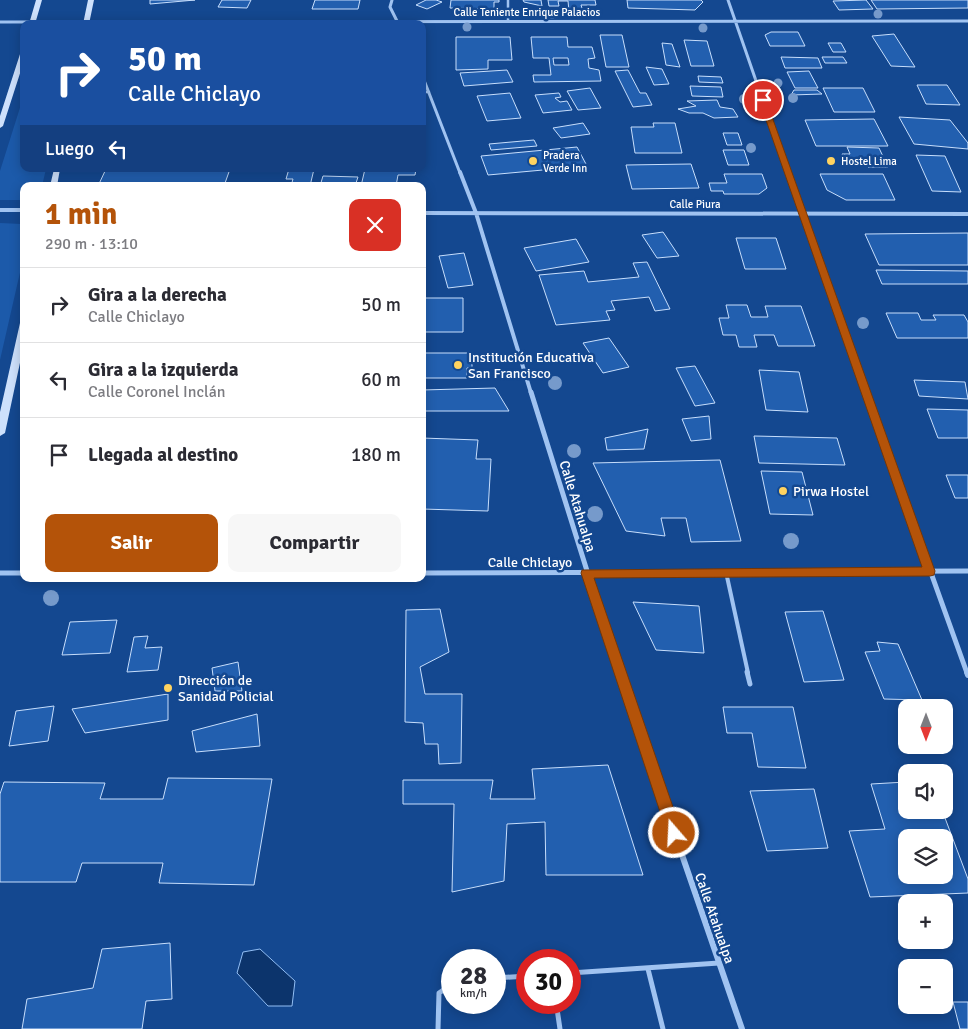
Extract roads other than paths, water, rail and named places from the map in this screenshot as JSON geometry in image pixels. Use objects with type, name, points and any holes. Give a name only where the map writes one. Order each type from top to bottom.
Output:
[{"type":"main road","points":[[33,20],[39,0]]},
{"type":"main road","points":[[86,20],[91,0]]},
{"type":"main road","points":[[0,126],[20,64]]},
{"type":"main road","points":[[0,433],[20,341]]},
{"type":"street","points":[[392,0],[390,7],[396,20]]},
{"type":"street","points":[[728,0],[968,675]]},
{"type":"street","name":"Calle Teniente Enrique Palacios","points":[[0,22],[20,23]]},
{"type":"street","name":"Calle Teniente Enrique Palacios","points":[[426,22],[968,22]]},
{"type":"street","name":"Calle Atahualpa","points":[[426,85],[476,213],[587,573],[742,1029]]},
{"type":"street","points":[[0,210],[20,210]]},
{"type":"street","name":"Calle Piura","points":[[426,213],[802,212],[968,214]]},
{"type":"street","name":"Calle Chiclayo","points":[[426,573],[968,571]]},
{"type":"street","points":[[0,573],[20,573]]},
{"type":"lane","points":[[508,0],[508,21]]},
{"type":"lane","points":[[726,572],[750,684]]},
{"type":"lane","points":[[581,972],[719,963]]},
{"type":"lane","points":[[648,968],[663,1029]]},
{"type":"lane","points":[[438,1029],[439,993],[441,992]]},
{"type":"lane","points":[[558,1014],[560,1029]]},
{"type":"place","name":"Pradera Verde Inn","points":[[533,161]]},
{"type":"place","name":"Hostel Lima","points":[[831,161]]},
{"type":"place","name":"Institución Educativa San Francisco","points":[[458,365]]},
{"type":"place","name":"Pirwa Hostel","points":[[783,491]]},
{"type":"place","name":"Dirección de Sanidad Policial","points":[[168,688]]}]
